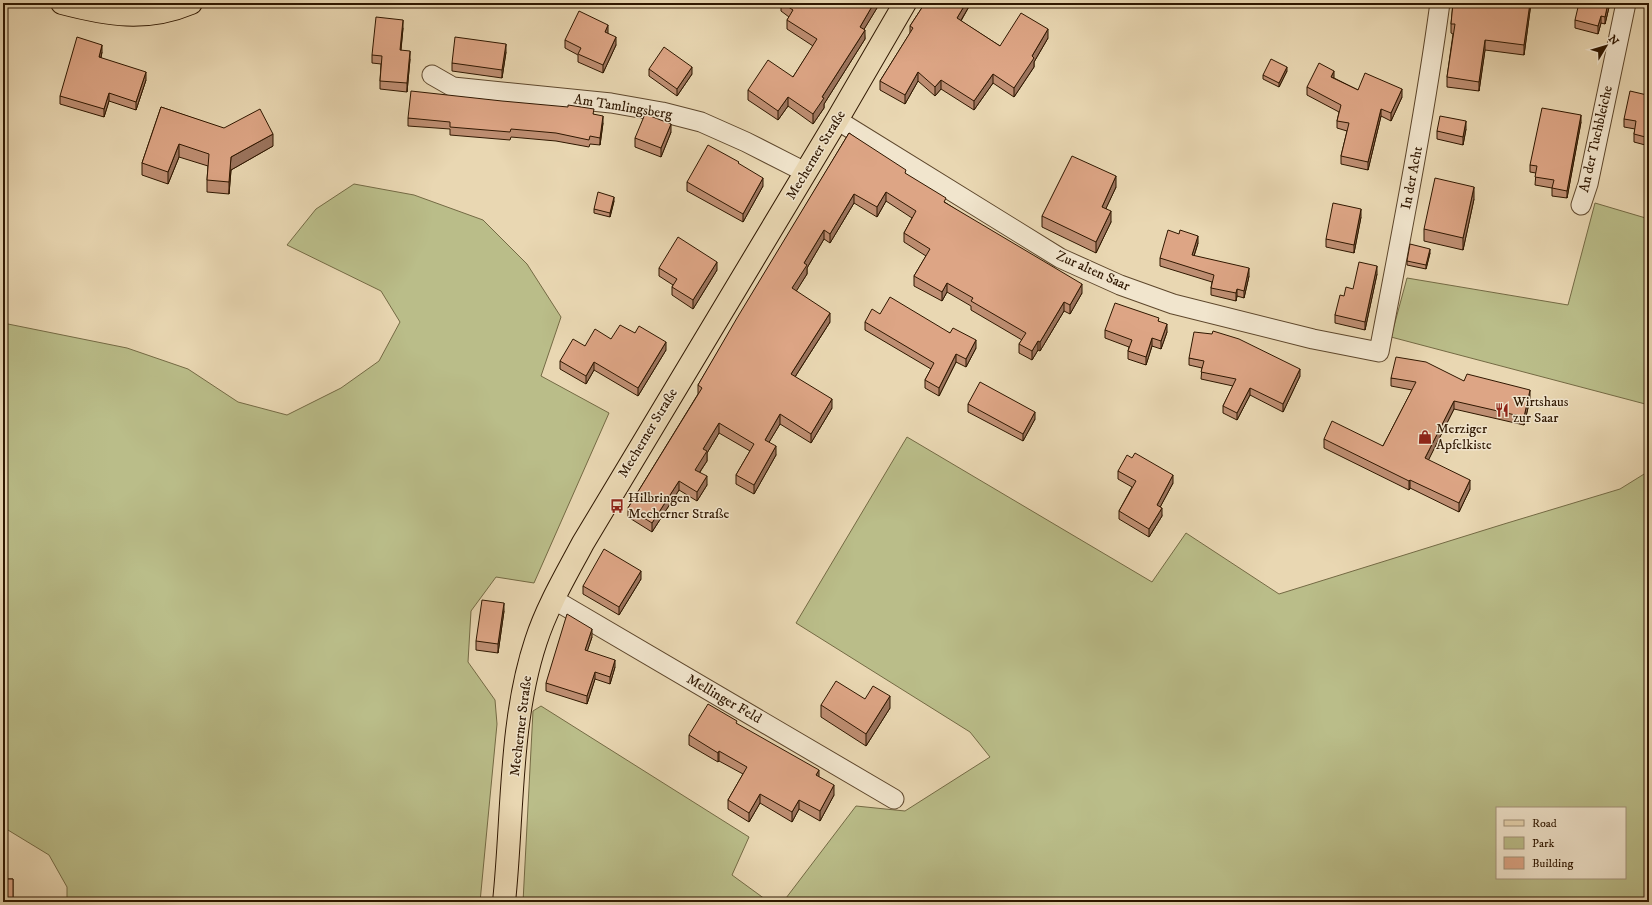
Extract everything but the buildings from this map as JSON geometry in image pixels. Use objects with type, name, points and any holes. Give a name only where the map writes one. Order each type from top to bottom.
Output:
[{"type":"main road","points":[[62,3],[118,15],[138,15],[173,10],[191,3]]},
{"type":"main road","name":"Mecherner Straße","points":[[504,902],[520,709],[527,673],[536,641],[553,599],[583,543],[837,120],[905,3]]},
{"type":"street","name":"In der Acht","points":[[1379,352],[1416,156],[1440,3]]},
{"type":"street","name":"An der Tuchbleiche","points":[[1580,205],[1588,184],[1626,3]]},
{"type":"street","name":"Am Tamlingsberg","points":[[432,75],[453,87],[612,103],[662,112],[701,122],[746,142],[805,172]]},
{"type":"street","name":"Zur alten Saar","points":[[837,120],[1060,258],[1120,285],[1181,306],[1313,339],[1379,352]]},
{"type":"street","name":"Mellinger Feld","points":[[553,599],[894,799]]},
{"type":"green space","points":[[354,184],[414,195],[483,220],[527,264],[561,317],[541,376],[609,413],[534,583],[496,577],[471,611],[468,662],[495,700],[497,724],[480,902],[67,902],[67,887],[49,855],[3,827],[3,323],[127,348],[188,369],[238,402],[287,415],[341,388],[379,361],[400,322],[381,291],[287,245],[316,209]]},
{"type":"green space","points":[[1595,203],[1649,219],[1649,405],[1391,337],[1407,278],[1568,305]]},
{"type":"green space","points":[[907,437],[1152,582],[1186,533],[1279,594],[1620,489],[1649,471],[1649,902],[783,902],[856,806],[905,811],[990,757],[970,732],[796,623]]},
{"type":"green space","points":[[541,706],[749,837],[732,875],[769,902],[523,902],[533,711]]},
{"type":"place","name":"Wirtshaus zur Saar","points":[[1502,410]]},
{"type":"place","name":"Merziger Apfelkiste","points":[[1425,437]]},
{"type":"place","name":"Hilbringen Mecherner Straße","points":[[617,506]]}]
